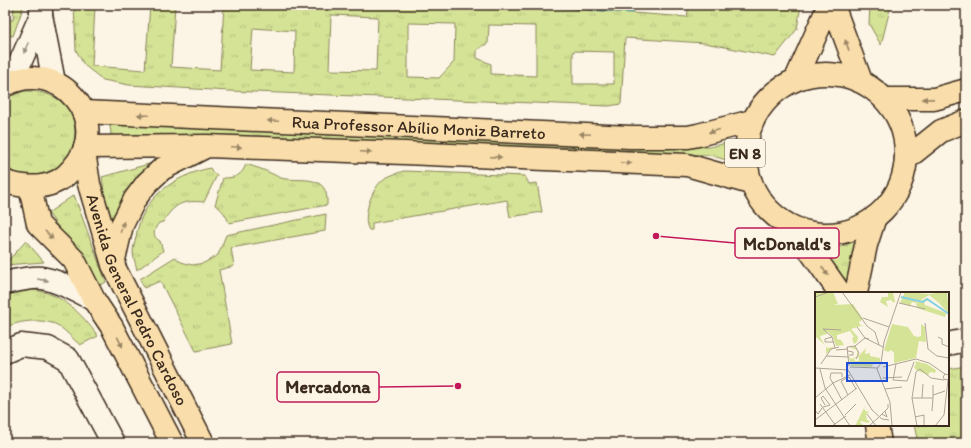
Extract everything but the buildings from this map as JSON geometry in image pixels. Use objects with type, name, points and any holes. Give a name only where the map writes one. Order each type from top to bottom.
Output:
[{"type":"main road","points":[[796,79],[830,5]]},
{"type":"main road","points":[[833,5],[861,81]]},
{"type":"main road","name":"EN 8","points":[[828,74],[844,76],[861,81],[877,91],[886,99],[893,108],[903,130],[906,144],[904,176],[888,205],[876,217],[864,225],[836,234],[808,232],[794,228],[779,220],[767,210],[750,183],[746,168],[745,152],[747,136],[752,121],[759,108],[770,96],[782,86],[796,79],[812,75],[828,74]]},
{"type":"main road","name":"Avenida General Pedro Cardoso","points":[[8,83],[33,77],[54,82],[64,87],[79,102],[87,129],[84,149],[89,184],[113,265],[203,443]]},
{"type":"main road","points":[[886,99],[934,99],[966,90]]},
{"type":"main road","name":"Rua Professor Abílio Moniz Barreto","points":[[83,112],[637,137],[688,137],[752,121]]},
{"type":"main road","points":[[906,159],[941,131],[966,121]]},
{"type":"main road","points":[[113,265],[122,225],[135,199],[147,183],[162,169],[206,146]]},
{"type":"main road","name":"Rua Professor Abílio Moniz Barreto","points":[[84,149],[206,146],[687,165],[750,183]]},
{"type":"main road","points":[[5,181],[8,183],[30,187],[52,183],[69,173],[75,166],[84,149]]},
{"type":"main road","name":"Avenida General Pedro Cardoso","points":[[30,187],[38,224],[74,260],[94,300],[112,327],[172,443]]},
{"type":"main road","name":"EN 8","points":[[856,292],[866,245],[876,217]]},
{"type":"main road","name":"EN 8","points":[[794,228],[839,292]]},
{"type":"main road","points":[[877,426],[880,443]]},
{"type":"street","points":[[41,10],[54,82]]},
{"type":"street","points":[[8,83],[41,10]]},
{"type":"street","points":[[5,284],[13,281],[42,278],[65,285],[94,300]]},
{"type":"street","points":[[949,344],[966,340]]},
{"type":"street","points":[[5,352],[21,345],[48,348],[68,359],[113,443]]},
{"type":"green space","points":[[14,5],[24,5],[13,36],[5,35],[5,20],[13,20]]},
{"type":"green space","points":[[74,5],[95,5],[92,66],[145,70],[150,5],[175,5],[171,67],[220,70],[224,5],[564,5],[564,8],[687,17],[689,5],[801,5],[797,29],[775,57],[705,43],[625,38],[621,104],[609,106],[229,91],[129,85],[103,80],[84,65],[76,50]],"holes":[[[331,15],[378,17],[376,71],[329,70]],[[408,23],[455,24],[454,62],[439,78],[408,77]],[[489,25],[536,26],[536,76],[491,74],[491,64],[477,58],[477,50],[488,43]],[[253,28],[295,31],[294,72],[250,70]],[[573,51],[614,52],[614,84],[573,84]]]},
{"type":"green space","points":[[870,5],[891,5],[881,45],[869,24]]},
{"type":"green space","points":[[24,91],[49,95],[66,106],[74,122],[74,139],[68,156],[56,169],[39,176],[18,174],[5,167],[5,101],[11,96]]},
{"type":"green space","points":[[109,122],[251,131],[710,147],[730,142],[728,152],[730,161],[709,155],[251,139],[109,142],[111,132]]},
{"type":"green space","points":[[156,162],[127,189],[115,212],[109,228],[102,177]]},
{"type":"green space","points":[[246,164],[281,178],[318,183],[323,187],[326,194],[327,205],[229,223],[224,212],[215,205],[223,178],[238,176]]},
{"type":"green space","points":[[210,168],[213,173],[217,175],[204,202],[179,204],[171,211],[163,222],[159,223],[154,233],[160,241],[163,251],[137,270],[133,250],[139,223],[152,200],[172,183],[196,172]]},
{"type":"green space","points":[[404,171],[525,176],[529,184],[537,183],[542,212],[510,217],[507,200],[372,223],[372,230],[369,230],[366,218],[367,211],[375,189],[384,179]]},
{"type":"green space","points":[[74,195],[106,282],[101,285],[48,213]]},
{"type":"green space","points":[[326,214],[325,231],[231,248],[234,266],[219,270],[232,344],[196,351],[160,281],[144,288],[140,279],[175,257],[181,262],[192,265],[204,263],[218,255],[226,235]]},
{"type":"green space","points":[[26,241],[44,262],[5,265],[5,264]]},
{"type":"green space","points":[[855,241],[850,289],[821,245],[841,247]]},
{"type":"green space","points":[[33,290],[53,295],[62,300],[78,312],[98,336],[80,345],[64,330],[53,323],[32,321],[17,323],[5,328],[5,295]]},
{"type":"green space","points":[[966,366],[966,443],[918,443],[914,426],[949,426],[949,369]]},
{"type":"water","points":[[564,5],[633,5],[633,13],[564,8]]},
{"type":"place","name":"McDonald's","points":[[656,236]]},
{"type":"place","name":"Mercadona","points":[[458,386]]}]
